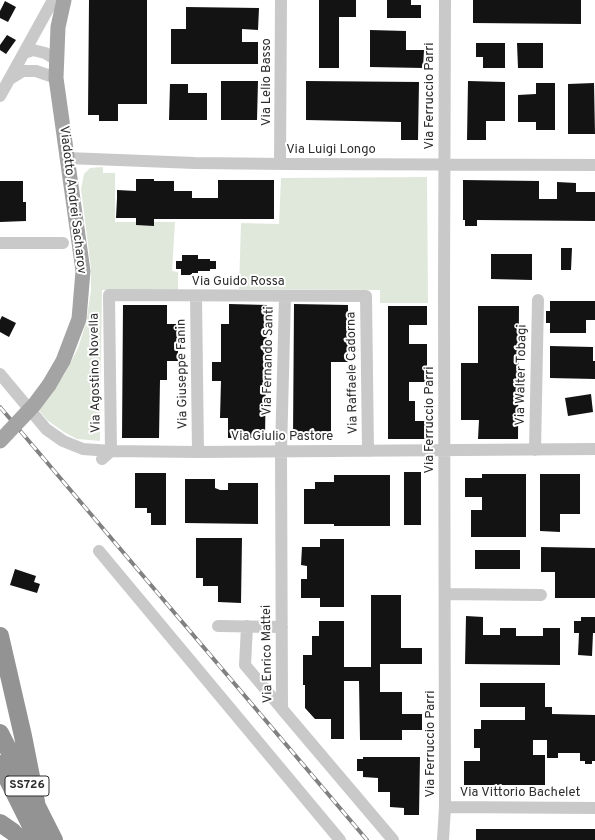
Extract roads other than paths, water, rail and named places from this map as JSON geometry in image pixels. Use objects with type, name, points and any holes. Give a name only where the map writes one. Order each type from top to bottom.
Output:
[{"type":"highway","points":[[0,636],[37,807]]},
{"type":"highway","name":"SS726","points":[[0,733],[54,840]]},
{"type":"highway","name":"SS726","points":[[0,764],[38,840]]},
{"type":"highway","points":[[0,823],[21,840]]},
{"type":"main road","name":"Viadotto Andrei Sacharov","points":[[0,441],[34,405],[49,385],[63,361],[79,319],[84,271],[56,78],[58,27],[64,0]]},
{"type":"street","points":[[0,96],[53,0]]},
{"type":"street","name":"Via Lelio Basso","points":[[280,164],[281,0]]},
{"type":"street","name":"Via Ferruccio Parri","points":[[443,840],[445,807],[445,0]]},
{"type":"street","points":[[24,53],[33,50],[45,53],[57,60]]},
{"type":"street","points":[[10,78],[23,71],[36,71],[56,78]]},
{"type":"street","name":"Via Luigi Longo","points":[[67,158],[195,163],[595,165]]},
{"type":"street","points":[[0,244],[63,243]]},
{"type":"street","name":"Via Guido Rossa","points":[[109,295],[366,296]]},
{"type":"street","name":"Via Agostino Novella","points":[[109,295],[111,450]]},
{"type":"street","name":"Via Giuseppe Fanin","points":[[196,296],[198,452]]},
{"type":"street","name":"Via Fernando Santi","points":[[281,451],[285,296]]},
{"type":"street","name":"Via Raffaele Cadorna","points":[[366,296],[368,450]]},
{"type":"street","name":"Via Walter Tobagi","points":[[535,450],[538,300]]},
{"type":"street","name":"Via Giulio Pastore","points":[[0,374],[46,429],[63,441],[82,449],[198,452],[595,449]]},
{"type":"street","points":[[102,460],[111,450]]},
{"type":"street","name":"Via Enrico Mattei","points":[[281,451],[282,709],[393,840]]},
{"type":"street","points":[[99,552],[340,840]]},
{"type":"street","points":[[445,594],[541,596]]},
{"type":"street","points":[[218,626],[282,627]]},
{"type":"street","points":[[247,626],[245,665],[282,709]]},
{"type":"street","name":"Via Vittorio Bachelet","points":[[445,807],[595,808]]},
{"type":"railway","points":[[0,407],[367,840]]}]
